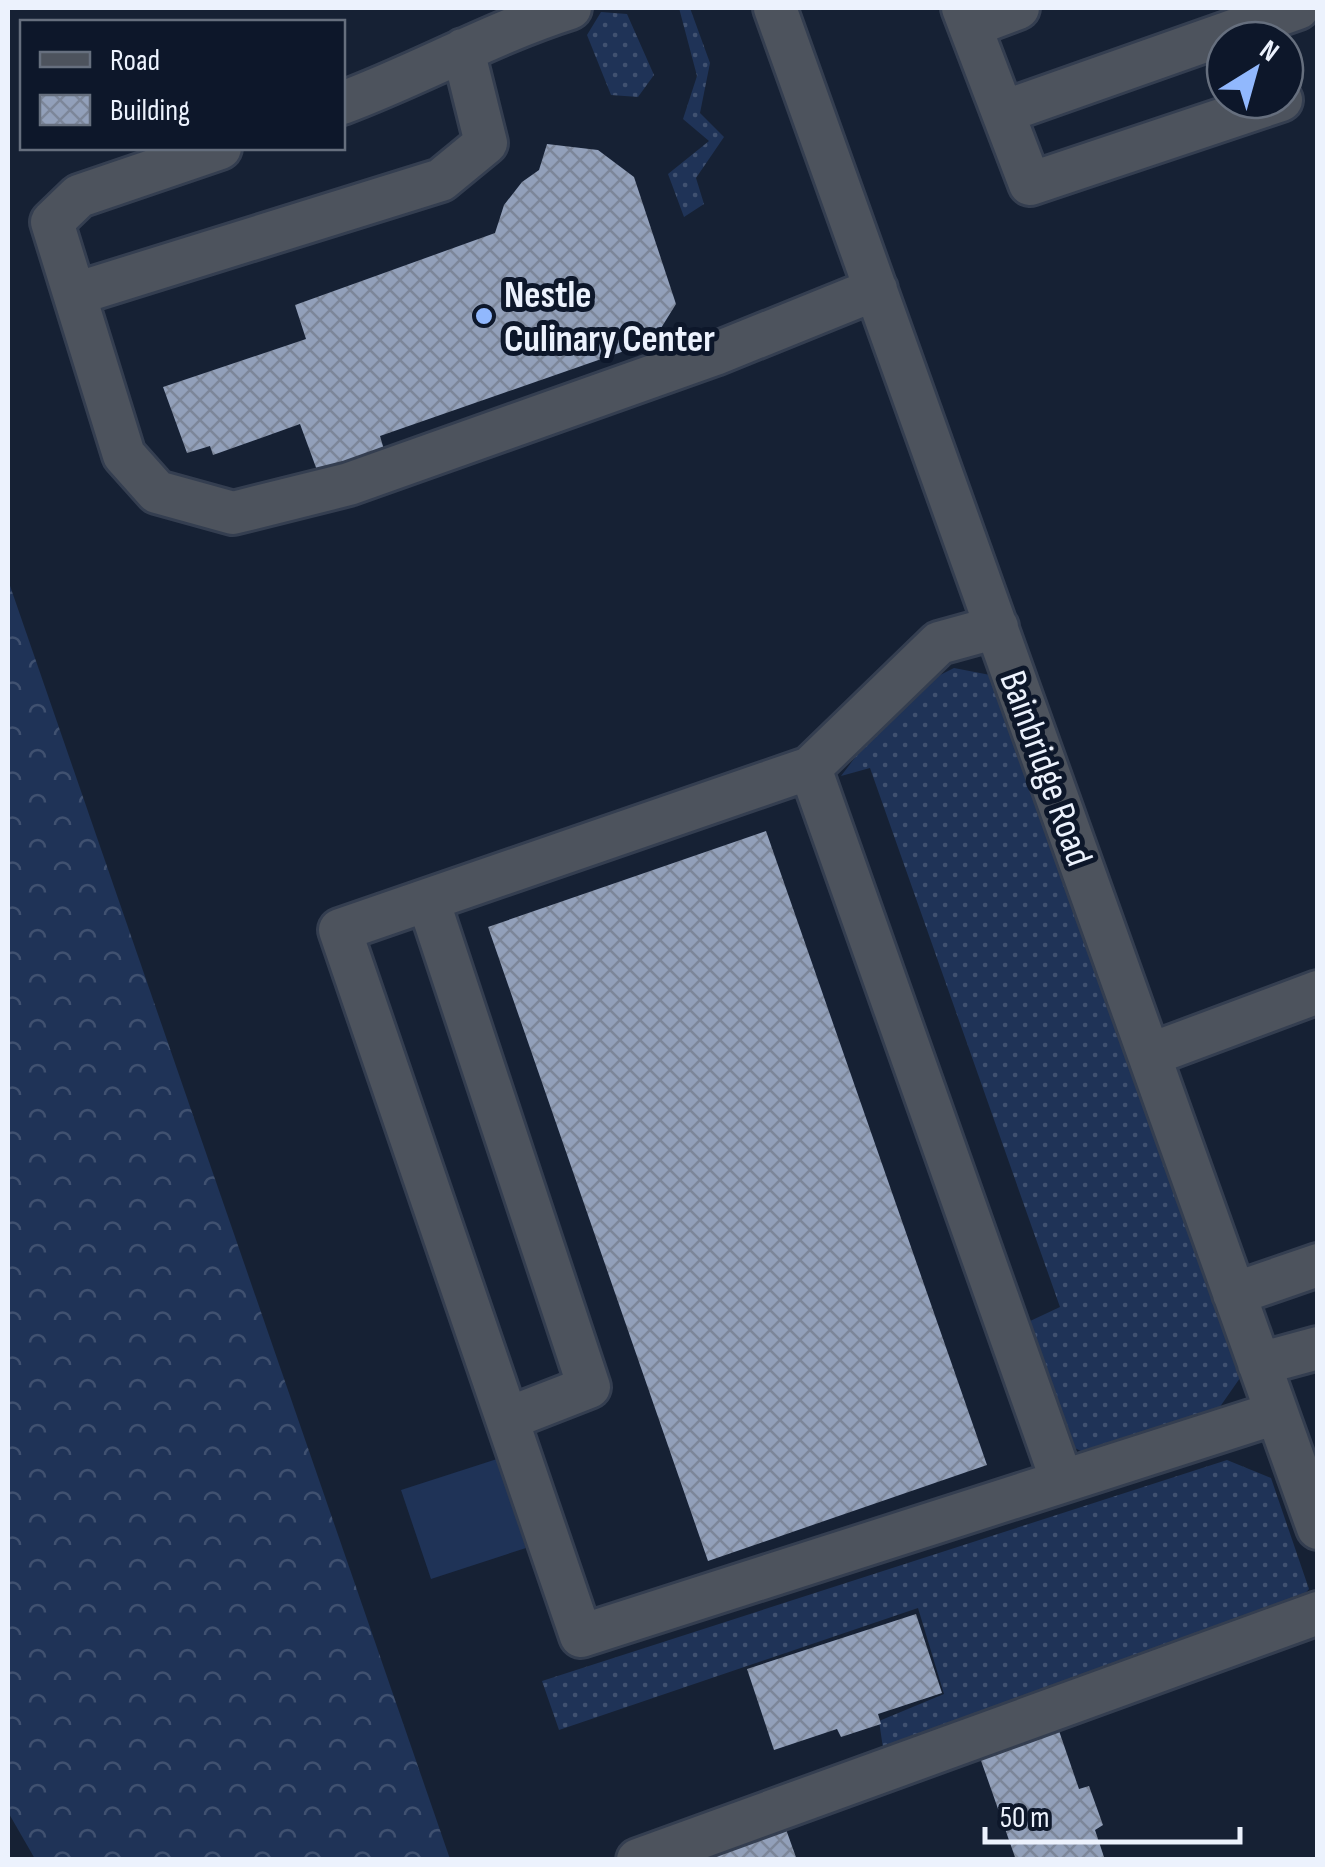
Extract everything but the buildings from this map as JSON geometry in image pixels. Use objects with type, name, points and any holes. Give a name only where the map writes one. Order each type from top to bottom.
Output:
[{"type":"street","points":[[345,101],[392,84],[514,26],[570,8]]},
{"type":"street","name":"Bainbridge Road","points":[[776,8],[1318,1528]]},
{"type":"street","points":[[1018,8],[966,17],[1030,184],[1220,120]]},
{"type":"street","points":[[1003,112],[1298,8]]},
{"type":"street","points":[[75,294],[441,180],[486,144],[463,50]]},
{"type":"street","points":[[214,150],[79,196],[52,222],[124,455],[157,492],[233,513],[349,484],[715,354],[876,288]]},
{"type":"street","points":[[996,627],[939,643],[810,768],[340,930],[581,1636],[1276,1412]]},
{"type":"street","points":[[810,768],[1062,1481]]},
{"type":"street","points":[[428,900],[589,1387],[507,1419]]},
{"type":"street","points":[[1149,1055],[1318,992]]},
{"type":"street","points":[[1234,1294],[1318,1265]]},
{"type":"street","points":[[1259,1364],[1318,1348]]},
{"type":"street","points":[[638,1860],[1318,1613]]},
{"type":"green space","points":[[679,8],[690,8],[710,63],[700,113],[724,137],[696,178],[704,204],[684,217],[668,174],[709,141],[683,119],[697,76]]},
{"type":"green space","points":[[601,12],[627,14],[654,75],[638,97],[611,95],[587,35]]},
{"type":"green space","points":[[8,580],[450,1859],[35,1859],[8,1812]]},
{"type":"green space","points":[[954,668],[1016,680],[1256,1355],[1208,1424],[1098,1459],[1066,1444],[1028,1322],[1060,1307],[870,768],[841,776],[904,693]]},
{"type":"green space","points":[[497,1459],[526,1548],[431,1579],[401,1490]]},
{"type":"green space","points":[[1227,1460],[1271,1478],[1309,1589],[1289,1612],[883,1748],[879,1721],[944,1694],[918,1608],[559,1730],[542,1681]]},
{"type":"place","name":"Nestle Culinary Center","points":[[484,316]]}]
